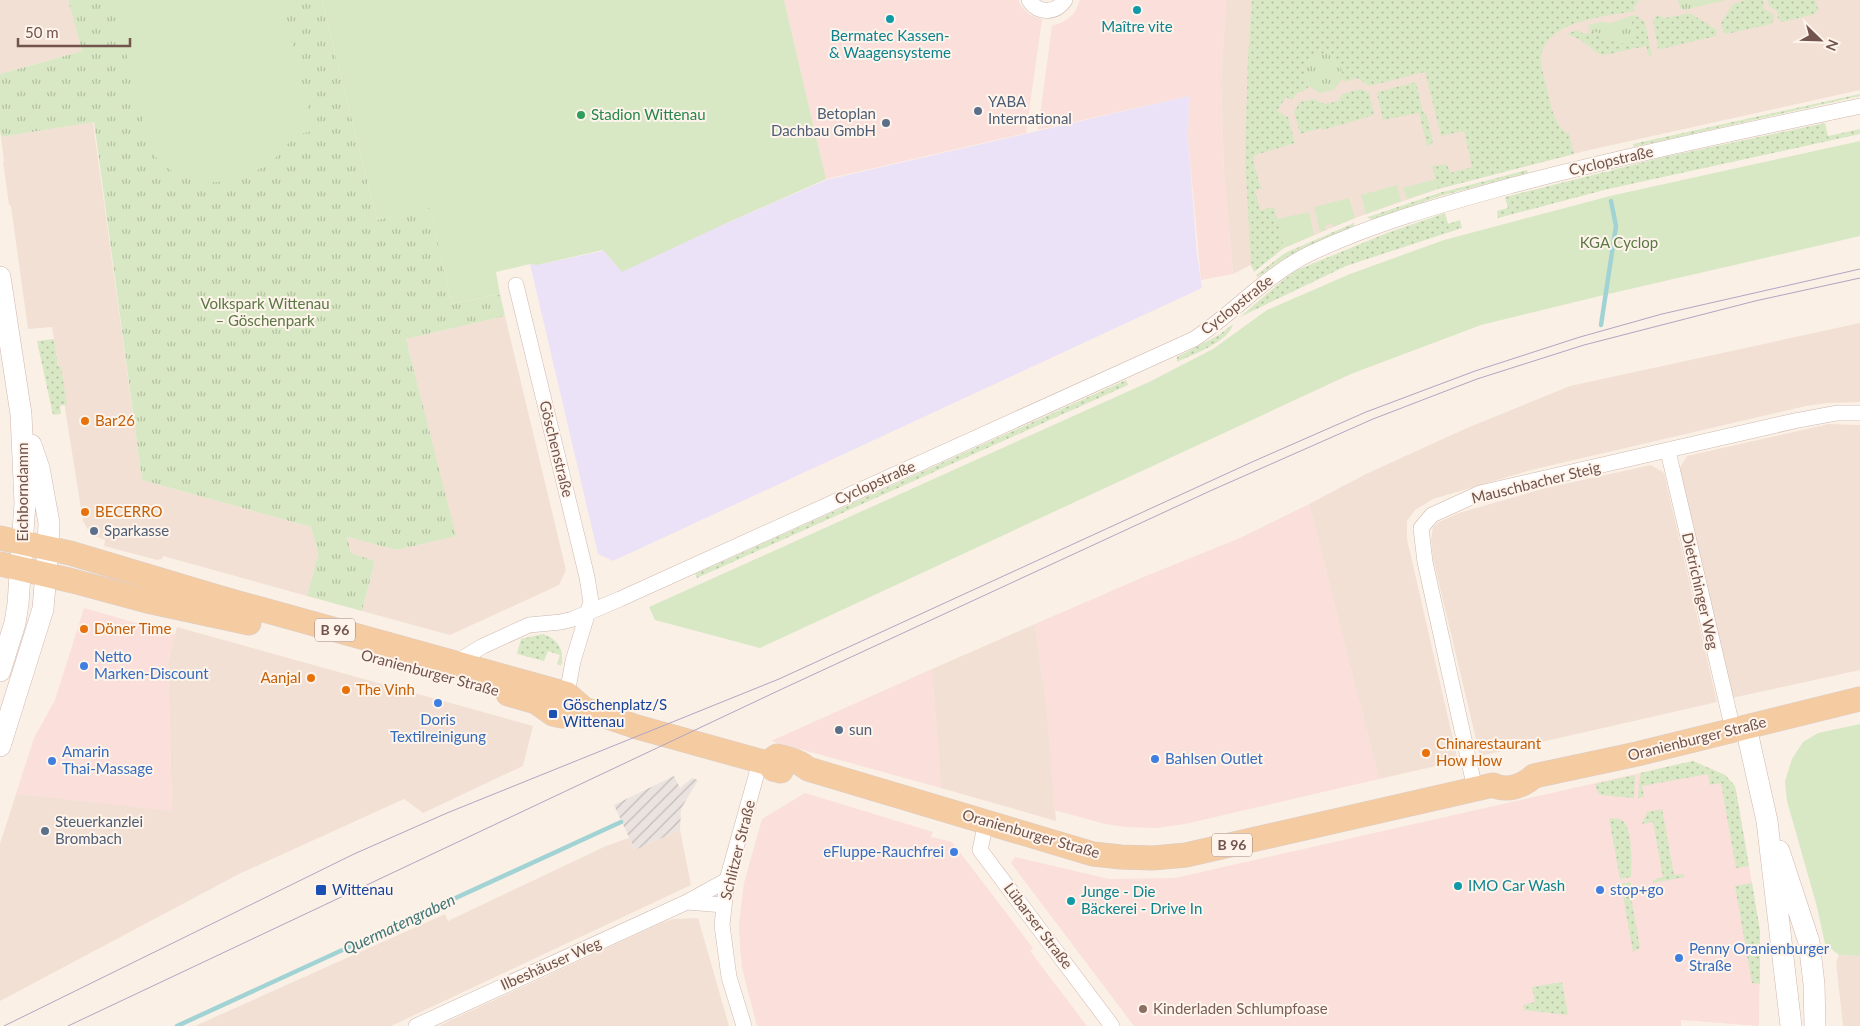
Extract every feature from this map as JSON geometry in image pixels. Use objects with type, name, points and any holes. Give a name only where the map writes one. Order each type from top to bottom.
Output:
[{"type":"main road","name":"Eichborndamm","points":[[0,277],[21,414],[25,494],[23,543],[10,567],[15,623],[0,671]]},
{"type":"main road","name":"Eichborndamm","points":[[0,746],[43,609],[48,548],[49,523],[45,496],[39,468],[21,414]]},
{"type":"main road","name":"Oranienburger Straße","points":[[0,538],[48,548],[103,563],[224,599],[455,663],[576,701],[637,727],[764,762],[777,756],[801,763],[808,769],[1093,854],[1121,857],[1153,858],[1186,855],[1484,787],[1505,788],[1521,785],[1534,776],[1572,769],[1860,699]]},
{"type":"main road","points":[[97,587],[103,563]]},
{"type":"main road","name":"Oranienburger Straße","points":[[10,567],[97,587],[147,601],[226,617],[536,702],[553,714],[562,716],[576,701]]},
{"type":"main road","points":[[1739,729],[1767,821],[1786,868],[1809,942],[1814,984],[1815,1026]]},
{"type":"main road","points":[[1767,821],[1790,1026]]},
{"type":"street","points":[[1029,0],[1038,9],[1048,11],[1060,6],[1065,0]]},
{"type":"street","name":"Cyclopstraße","points":[[455,663],[483,646],[529,625],[562,622],[588,613],[1194,339],[1214,326],[1284,268],[1309,254],[1365,231],[1443,205],[1552,175],[1860,106]]},
{"type":"street","name":"Göschenstraße","points":[[516,285],[591,602],[573,662],[576,701]]},
{"type":"street","name":"Mauschbacher Steig","points":[[1484,787],[1425,562],[1421,528],[1432,515],[1480,493],[1818,416],[1837,413],[1860,413]]},
{"type":"street","name":"Dietrichinger Weg","points":[[1668,451],[1739,729]]},
{"type":"street","name":"Schlitzer Straße","points":[[744,1026],[729,977],[722,925],[727,880],[764,762]]},
{"type":"street","name":"Lübarser Straße","points":[[986,822],[980,850],[1112,1026]]},
{"type":"street","name":"Ilbeshäuser Weg","points":[[416,1026],[687,902],[727,880]]},
{"type":"street","name":"Ilbeshäuser Weg","points":[[687,902],[724,905]]},
{"type":"shaded area","points":[[0,0],[68,0],[82,51],[0,74]]},
{"type":"shaded area","points":[[784,0],[1018,0],[1030,15],[1042,19],[1026,133],[826,179]]},
{"type":"shaded area","points":[[1080,0],[1226,0],[1221,82],[1224,173],[1233,274],[1201,280],[1188,137],[1189,96],[1038,130],[1052,26],[1070,17],[1075,12]]},
{"type":"shaded area","points":[[1226,0],[1860,0],[1860,90],[1585,151],[1438,189],[1355,218],[1284,248],[1233,274],[1224,173],[1221,82]]},
{"type":"shaded area","points":[[1189,96],[1188,137],[1197,254],[1202,288],[613,561],[598,554],[530,264],[537,265],[720,226],[826,180]]},
{"type":"shaded area","points":[[93,122],[142,480],[311,527],[318,554],[307,596],[163,556],[162,559],[157,560],[104,546],[105,540],[91,535],[83,521],[52,327],[28,329],[11,206],[9,205],[1,137]]},
{"type":"shaded area","points":[[505,316],[566,570],[559,585],[450,635],[362,611],[375,561],[351,553],[347,537],[397,550],[455,536],[406,339]]},
{"type":"shaded area","points":[[1860,323],[1860,402],[1806,406],[1531,470],[1433,499],[1415,510],[1407,521],[1407,539],[1458,761],[1379,779],[1309,504],[1366,474],[1467,428],[1570,386]]},
{"type":"shaded area","points":[[1829,424],[1860,425],[1860,670],[1732,698],[1679,469],[1687,456]]},
{"type":"shaded area","points":[[1651,465],[1664,473],[1717,702],[1480,756],[1433,558],[1431,540],[1433,527],[1439,522],[1459,513],[1542,489]]},
{"type":"shaded area","points":[[1309,504],[1379,779],[1185,824],[1156,828],[1105,824],[1054,810],[1047,711],[1035,624],[1240,538]]},
{"type":"shaded area","points":[[84,608],[175,634],[168,663],[172,811],[16,794],[34,738],[55,700]]},
{"type":"shaded area","points":[[1035,624],[1047,711],[1056,821],[941,788],[932,669]]},
{"type":"shaded area","points":[[177,627],[533,726],[523,766],[423,813],[404,799],[239,874],[0,1001],[0,844],[16,794],[172,810],[168,663]]},
{"type":"shaded area","points":[[932,669],[941,788],[771,741],[827,716]]},
{"type":"shaded area","points":[[1693,761],[1725,775],[1735,786],[1760,931],[1759,1026],[1681,1020],[1681,1026],[1134,1026],[1011,863],[1015,857],[1109,879],[1175,878]]},
{"type":"shaded area","points":[[674,776],[680,788],[692,778],[698,780],[681,809],[680,830],[635,850],[614,805]]},
{"type":"shaded area","points":[[805,793],[933,832],[931,837],[952,842],[1033,948],[1030,951],[1087,1026],[757,1026],[742,968],[740,948],[739,924],[744,883],[762,819]]},
{"type":"shaded area","points":[[680,830],[691,885],[391,1026],[195,1026],[445,914],[448,921],[606,846],[629,838],[635,850]]},
{"type":"shaded area","points":[[698,918],[729,1026],[438,1026],[661,923],[673,919]]},
{"type":"shaded area","points":[[1839,955],[1860,956],[1860,1026],[1843,1026],[1836,962]]},
{"type":"green space","name":"Volkspark Wittenau – Göschenpark","points":[[68,0],[322,0],[377,220],[430,207],[452,304],[500,294],[505,316],[406,339],[456,536],[397,550],[347,537],[351,553],[375,561],[362,611],[307,596],[318,554],[311,527],[142,480],[94,122],[1,137],[0,74],[82,51]]},
{"type":"green space","points":[[113,0],[281,0],[314,131],[296,136],[272,161],[259,169],[232,180],[203,182],[189,179],[176,173],[161,162],[150,150]]},
{"type":"green space","name":"Stadion Wittenau","points":[[322,0],[784,0],[826,179],[622,272],[603,250],[496,272],[500,294],[452,304],[430,208],[377,220]]},
{"type":"green space","points":[[1252,0],[1639,0],[1634,8],[1635,11],[1590,19],[1561,30],[1550,39],[1543,50],[1541,65],[1550,104],[1558,123],[1569,134],[1574,154],[1438,189],[1432,166],[1447,164],[1450,173],[1472,167],[1464,131],[1441,136],[1425,72],[1369,86],[1357,78],[1346,82],[1343,78],[1307,66],[1309,86],[1306,90],[1297,93],[1292,100],[1286,97],[1277,111],[1288,117],[1295,143],[1255,155],[1253,160],[1260,186],[1263,188],[1255,190],[1260,210],[1274,207],[1284,248],[1254,272],[1251,265],[1245,156]]},
{"type":"green space","points":[[1678,0],[1726,0],[1684,10],[1680,8]]},
{"type":"green space","points":[[1746,0],[1763,0],[1764,9],[1773,14],[1774,20],[1771,24],[1726,34],[1723,32],[1721,23],[1733,4]]},
{"type":"green space","points":[[1768,0],[1814,0],[1818,9],[1815,14],[1782,22],[1778,19],[1777,11],[1769,6]]},
{"type":"green space","points":[[1690,13],[1717,30],[1716,36],[1661,49],[1658,48],[1653,21],[1656,15],[1665,18]]},
{"type":"green space","points":[[1635,15],[1645,22],[1652,56],[1649,57],[1646,46],[1604,55],[1599,54],[1579,39],[1566,34],[1577,30],[1584,34],[1596,31],[1609,40],[1635,41],[1630,16]]},
{"type":"green space","points":[[1630,16],[1636,41],[1618,43],[1600,33],[1590,32],[1588,25],[1601,22],[1611,23]]},
{"type":"green space","points":[[1327,53],[1340,63],[1343,78],[1334,90],[1320,93],[1307,85],[1305,70],[1312,56]]},
{"type":"green space","points":[[1416,82],[1423,112],[1426,114],[1433,141],[1431,145],[1427,146],[1419,113],[1383,120],[1377,94],[1378,92]]},
{"type":"green space","points":[[1361,89],[1369,93],[1374,115],[1323,130],[1321,128],[1300,134],[1294,112],[1300,102],[1314,99],[1324,104],[1339,101],[1342,94]]},
{"type":"green space","points":[[1860,94],[1860,96],[1634,147],[1633,144]]},
{"type":"green space","points":[[1825,123],[1828,136],[1860,129],[1860,134],[1608,189],[1498,218],[1497,211],[1508,208],[1505,197],[1664,157]]},
{"type":"green space","name":"KGA Cyclop","points":[[1860,141],[1860,236],[1481,325],[1351,374],[760,648],[655,620],[649,607],[1149,382],[1213,349],[1267,310],[1350,274],[1444,240],[1610,196]]},
{"type":"green space","points":[[1527,170],[1528,173],[1440,196],[1371,220],[1368,217],[1439,193]]},
{"type":"green space","points":[[1436,179],[1438,189],[1407,199],[1403,188]]},
{"type":"green space","points":[[1397,185],[1401,201],[1366,214],[1361,195]]},
{"type":"green space","points":[[1349,198],[1355,218],[1333,227],[1332,223],[1325,226],[1326,230],[1320,232],[1314,207]]},
{"type":"green space","points":[[1309,212],[1314,235],[1284,248],[1277,219]]},
{"type":"green space","points":[[1445,213],[1448,224],[1460,220],[1462,228],[1346,266],[1240,317],[1297,270],[1387,233]]},
{"type":"green space","points":[[1354,223],[1354,226],[1292,254],[1258,277],[1256,275],[1285,253]]},
{"type":"green space","points":[[1233,324],[1225,336],[1218,342],[1177,362],[1177,357],[1219,335]]},
{"type":"green space","points":[[54,339],[67,404],[60,406],[61,414],[53,415],[37,341]]},
{"type":"green space","points":[[1126,380],[1128,385],[697,578],[695,574]]},
{"type":"green space","points":[[543,634],[553,639],[559,646],[562,655],[561,666],[557,664],[560,655],[548,651],[544,661],[517,654],[521,639]]},
{"type":"green space","points":[[1860,724],[1860,956],[1839,955],[1825,944],[1817,907],[1787,801],[1785,781],[1792,759],[1803,742],[1818,733]]},
{"type":"green space","points":[[1693,761],[1725,775],[1735,786],[1749,866],[1736,868],[1721,783],[1710,785],[1708,774],[1642,786],[1644,797],[1638,798],[1640,773]]},
{"type":"green space","points":[[1635,775],[1634,798],[1601,795],[1598,793],[1595,784]]},
{"type":"green space","points":[[1662,809],[1674,875],[1684,874],[1684,877],[1653,883],[1653,880],[1663,877],[1653,822],[1642,824],[1647,812]]},
{"type":"green space","points":[[1609,818],[1620,819],[1628,829],[1631,845],[1631,877],[1620,879]]},
{"type":"green space","points":[[1631,882],[1631,897],[1640,948],[1633,952],[1621,884]]},
{"type":"green space","points":[[1752,883],[1760,931],[1760,984],[1752,983],[1735,886]]},
{"type":"green space","points":[[1562,982],[1568,1015],[1524,1010],[1523,1005],[1535,1002],[1532,987]]},
{"type":"waterway","points":[[1601,325],[1616,226],[1611,201]]},
{"type":"waterway","name":"Quermatengraben","points":[[177,1026],[621,822]]},
{"type":"tram line","points":[[4,1026],[354,854],[447,813],[779,679],[1252,462],[1366,412],[1475,371],[1580,337],[1662,314],[1860,269]]},
{"type":"tram line","points":[[68,1026],[782,689],[1210,491],[1373,419],[1477,379],[1584,345],[1755,301],[1860,278]]},
{"type":"place","name":"Maître vite","points":[[1137,10]]},
{"type":"place","name":"Bermatec Kassen- & Waagensysteme","points":[[890,19]]},
{"type":"place","name":"YABA International","points":[[978,111]]},
{"type":"place","name":"Stadion Wittenau","points":[[581,115]]},
{"type":"place","name":"Betoplan Dachbau GmbH","points":[[886,123]]},
{"type":"place","name":"Bar26","points":[[85,421]]},
{"type":"place","name":"BECERRO","points":[[85,512]]},
{"type":"place","name":"Sparkasse","points":[[94,531]]},
{"type":"place","name":"Döner Time","points":[[84,629]]},
{"type":"place","name":"Netto Marken-Discount","points":[[84,666]]},
{"type":"place","name":"Aanjal","points":[[311,678]]},
{"type":"place","name":"The Vinh","points":[[346,690]]},
{"type":"place","name":"Doris Textilreinigung","points":[[438,703]]},
{"type":"place","name":"Göschenplatz/S Wittenau","points":[[553,714]]},
{"type":"place","name":"sun","points":[[839,730]]},
{"type":"place","name":"Chinarestaurant How How","points":[[1426,753]]},
{"type":"place","name":"Bahlsen Outlet","points":[[1155,759]]},
{"type":"place","name":"Amarin Thai-Massage","points":[[52,761]]},
{"type":"place","name":"Steuerkanzlei Brombach","points":[[45,831]]},
{"type":"place","name":"eFluppe-Rauchfrei","points":[[954,852]]},
{"type":"place","name":"IMO Car Wash","points":[[1458,886]]},
{"type":"place","name":"Wittenau","points":[[321,890]]},
{"type":"place","name":"stop+go","points":[[1600,890]]},
{"type":"place","name":"Junge - Die Bäckerei - Drive In","points":[[1071,901]]},
{"type":"place","name":"Penny Oranienburger Straße","points":[[1679,958]]},
{"type":"place","name":"Kinderladen Schlumpfoase","points":[[1143,1009]]}]
